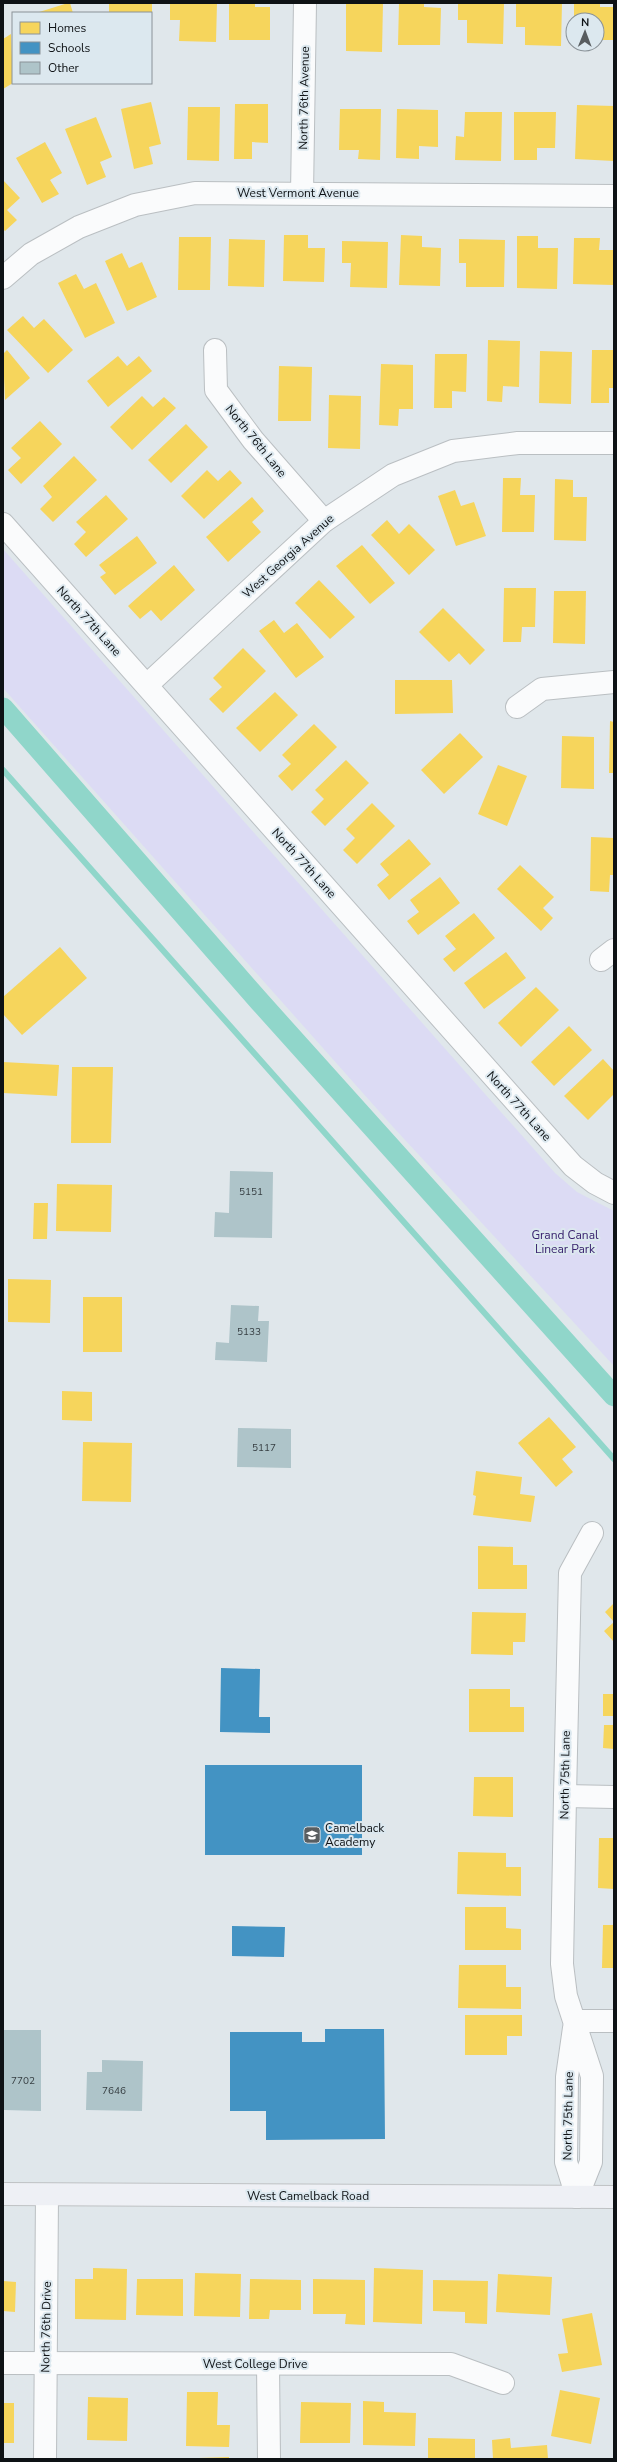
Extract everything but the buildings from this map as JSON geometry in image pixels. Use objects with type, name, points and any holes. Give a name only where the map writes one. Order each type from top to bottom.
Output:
[{"type":"main road","name":"West Camelback Road","points":[[3,2194],[614,2197]]},
{"type":"street","name":"North 76th Avenue","points":[[302,193],[305,3]]},
{"type":"street","name":"West Vermont Avenue","points":[[3,278],[31,254],[79,227],[135,205],[195,193],[614,196]]},
{"type":"street","name":"North 76th Lane","points":[[215,350],[216,390],[253,440],[324,521]]},
{"type":"street","name":"West Georgia Avenue","points":[[147,685],[324,521],[393,475],[453,451],[518,443],[614,443]]},
{"type":"street","name":"North 77th Lane","points":[[3,524],[573,1166],[595,1183],[614,1193]]},
{"type":"street","points":[[517,706],[542,689],[614,682]]},
{"type":"street","name":"North 75th Lane","points":[[577,2197],[566,2162],[567,2077],[574,2021],[566,1996],[562,1964],[564,1796],[570,1573],[592,1533]]},
{"type":"street","points":[[564,1796],[614,1797]]},
{"type":"street","points":[[574,2021],[614,2021]]},
{"type":"street","name":"North 76th Drive","points":[[45,2459],[47,2194]]},
{"type":"street","name":"West College Drive","points":[[3,2363],[451,2364],[503,2383]]},
{"type":"street","points":[[268,2364],[269,2459]]},
{"type":"green space","name":"Grand Canal Linear Park","points":[[3,549],[555,1173],[577,1192],[614,1211],[614,1366],[394,1128],[3,688]]},
{"type":"waterway","points":[[3,708],[260,1002],[614,1396]]},
{"type":"waterway","points":[[3,770],[614,1459]]},
{"type":"place","name":"Camelback Academy","points":[[312,1835]]}]
